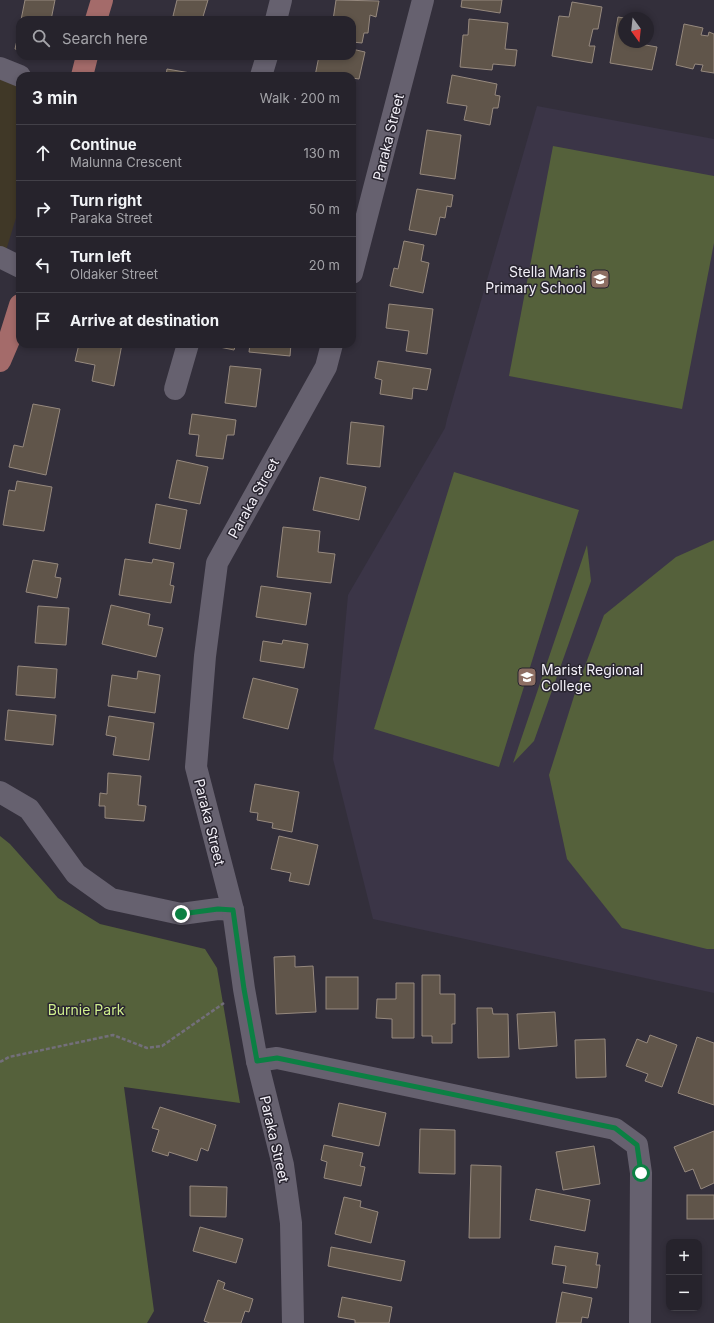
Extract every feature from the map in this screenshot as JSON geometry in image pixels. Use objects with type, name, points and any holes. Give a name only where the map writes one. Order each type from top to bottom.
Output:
[{"type":"main road","points":[[97,16],[102,0]]},
{"type":"main road","points":[[83,72],[86,60]]},
{"type":"main road","points":[[0,362],[16,318]]},
{"type":"street","points":[[277,16],[282,0]]},
{"type":"street","name":"Paraka Street","points":[[356,259],[423,0]]},
{"type":"street","points":[[262,72],[266,60]]},
{"type":"street","points":[[0,68],[16,74]]},
{"type":"street","points":[[0,257],[16,265]]},
{"type":"street","points":[[175,389],[187,348]]},
{"type":"street","name":"Paraka Street","points":[[293,1323],[291,1223],[283,1165],[257,1061],[244,989],[233,910],[196,767],[205,656],[217,563],[326,367],[331,348]]},
{"type":"street","points":[[0,792],[29,809],[76,874],[111,899],[181,914],[218,909],[233,910]]},
{"type":"street","points":[[257,1061],[277,1058],[615,1128],[637,1145],[641,1173],[640,1323]]},
{"type":"path","points":[[0,1062],[9,1057],[113,1035],[147,1048],[162,1046],[244,989]]},
{"type":"shaded area","points":[[0,79],[16,85],[16,218],[0,270]]},
{"type":"shaded area","name":"Marist Regional College","points":[[537,106],[714,139],[714,993],[373,919],[333,759],[348,595],[445,428]]},
{"type":"green space","points":[[553,146],[714,176],[714,243],[682,409],[509,376]]},
{"type":"green space","points":[[454,472],[579,510],[499,767],[374,729]]},
{"type":"green space","points":[[714,540],[714,949],[707,949],[622,928],[567,859],[549,775],[576,690],[604,615],[676,557]]},
{"type":"green space","points":[[587,545],[591,581],[534,741],[513,763]]},
{"type":"green space","name":"Burnie Park","points":[[0,836],[10,844],[58,898],[100,924],[205,949],[217,968],[240,1103],[124,1087],[154,1311],[147,1323],[0,1323]]},
{"type":"building","points":[[25,0],[55,0],[52,16],[22,16]]},
{"type":"building","points":[[177,0],[208,0],[203,16],[173,16]]},
{"type":"building","points":[[336,0],[379,1],[376,17],[370,15],[368,33],[364,33],[362,43],[356,42],[356,16],[334,16]]},
{"type":"building","points":[[462,0],[502,0],[500,13],[461,7]]},
{"type":"building","points":[[572,2],[602,7],[598,29],[593,29],[589,46],[595,46],[592,63],[552,56],[559,16],[569,17]]},
{"type":"building","points":[[618,17],[618,48],[657,47],[652,70],[610,63]]},
{"type":"building","points":[[469,19],[508,23],[505,49],[517,50],[515,66],[493,64],[492,70],[460,67],[463,35],[468,35]]},
{"type":"building","points":[[684,24],[703,28],[701,35],[708,36],[709,32],[714,34],[714,73],[701,71],[703,65],[695,64],[693,69],[676,65]]},
{"type":"building","points":[[356,50],[365,52],[359,79],[356,79],[356,72],[316,72],[318,60],[356,60]]},
{"type":"building","points":[[167,69],[185,72],[167,72]]},
{"type":"building","points":[[452,75],[497,84],[495,95],[500,96],[498,108],[493,108],[490,125],[464,120],[467,106],[447,103]]},
{"type":"building","points":[[427,130],[461,135],[455,179],[420,174]]},
{"type":"building","points":[[417,189],[453,195],[451,207],[447,206],[445,218],[440,217],[436,235],[409,230]]},
{"type":"building","points":[[404,241],[424,245],[421,261],[429,263],[423,293],[390,286],[394,268],[398,269]]},
{"type":"building","points":[[389,304],[433,309],[427,354],[406,351],[409,331],[386,328]]},
{"type":"building","points":[[78,348],[121,348],[114,386],[92,381],[95,365],[75,361]]},
{"type":"building","points":[[224,348],[235,348],[234,350]]},
{"type":"building","points":[[250,348],[291,348],[290,356],[249,352]]},
{"type":"building","points":[[378,361],[431,369],[427,390],[413,388],[412,399],[380,394],[382,380],[375,378]]},
{"type":"building","points":[[230,366],[261,369],[256,407],[225,403]]},
{"type":"building","points":[[33,404],[60,409],[46,475],[9,467],[14,445],[23,447]]},
{"type":"building","points":[[192,414],[236,420],[234,435],[227,435],[223,459],[196,456],[199,435],[189,434]]},
{"type":"building","points":[[351,422],[384,426],[380,467],[347,464]]},
{"type":"building","points":[[177,460],[208,467],[200,504],[169,498]]},
{"type":"building","points":[[320,477],[366,487],[359,520],[313,510]]},
{"type":"building","points":[[17,481],[52,487],[44,531],[3,525],[9,490],[15,491]]},
{"type":"building","points":[[156,504],[187,510],[180,549],[149,543]]},
{"type":"building","points":[[283,527],[320,531],[318,552],[335,554],[331,583],[277,577]]},
{"type":"building","points":[[125,559],[152,563],[153,559],[174,563],[170,585],[174,586],[171,603],[119,595]]},
{"type":"building","points":[[33,560],[58,564],[55,577],[61,578],[57,598],[26,592]]},
{"type":"building","points":[[261,586],[311,593],[306,625],[256,617]]},
{"type":"building","points":[[111,605],[150,614],[148,625],[163,628],[156,657],[102,644]]},
{"type":"building","points":[[38,606],[69,608],[66,645],[35,643]]},
{"type":"building","points":[[283,640],[308,644],[304,668],[260,661],[263,641],[282,644]]},
{"type":"building","points":[[18,666],[57,669],[55,698],[16,695]]},
{"type":"building","points":[[138,671],[160,675],[155,713],[108,706],[112,675],[137,679]]},
{"type":"building","points":[[253,678],[298,689],[288,729],[243,718]]},
{"type":"building","points":[[8,710],[56,715],[53,745],[5,740]]},
{"type":"building","points":[[109,716],[154,723],[149,760],[113,755],[116,737],[106,735]]},
{"type":"building","points":[[108,773],[141,776],[138,805],[146,806],[144,821],[105,818],[105,806],[99,806],[100,793],[107,794]]},
{"type":"building","points":[[255,784],[299,792],[292,832],[272,828],[273,823],[257,820],[258,813],[250,812]]},
{"type":"building","points":[[279,836],[318,845],[309,885],[289,881],[291,873],[271,869]]},
{"type":"building","points":[[295,956],[295,967],[313,966],[316,1012],[276,1014],[274,957]]},
{"type":"building","points":[[422,975],[440,975],[440,994],[455,994],[455,1024],[452,1024],[452,1043],[432,1043],[432,1036],[422,1036]]},
{"type":"building","points":[[326,977],[358,977],[358,1009],[326,1009]]},
{"type":"building","points":[[396,983],[414,983],[414,1038],[392,1038],[392,1019],[376,1018],[377,999],[396,999]]},
{"type":"building","points":[[477,1008],[492,1008],[493,1014],[508,1014],[509,1057],[478,1058]]},
{"type":"building","points":[[555,1012],[557,1046],[519,1049],[517,1014]]},
{"type":"building","points":[[650,1035],[677,1045],[662,1087],[645,1081],[648,1074],[626,1066],[637,1039],[647,1043]]},
{"type":"building","points":[[697,1037],[714,1043],[714,1105],[678,1093]]},
{"type":"building","points":[[605,1039],[606,1077],[576,1078],[575,1040]]},
{"type":"building","points":[[339,1103],[386,1113],[379,1146],[332,1136]]},
{"type":"building","points":[[160,1107],[216,1125],[208,1151],[201,1148],[197,1161],[169,1152],[168,1156],[152,1151],[159,1130],[152,1128]]},
{"type":"building","points":[[420,1129],[455,1130],[455,1174],[419,1173]]},
{"type":"building","points":[[714,1131],[714,1183],[701,1189],[693,1169],[685,1172],[674,1147]]},
{"type":"building","points":[[324,1145],[363,1153],[360,1166],[365,1167],[361,1186],[324,1178],[327,1162],[321,1160]]},
{"type":"building","points":[[594,1146],[600,1184],[563,1190],[556,1152]]},
{"type":"building","points":[[471,1165],[501,1166],[500,1238],[469,1238]]},
{"type":"building","points":[[190,1186],[227,1187],[226,1217],[190,1216]]},
{"type":"building","points":[[536,1189],[590,1200],[585,1231],[530,1220]]},
{"type":"building","points":[[687,1195],[714,1195],[714,1219],[687,1219]]},
{"type":"building","points":[[344,1197],[361,1201],[360,1207],[378,1212],[371,1243],[335,1234]]},
{"type":"building","points":[[200,1227],[243,1239],[236,1263],[193,1251]]},
{"type":"building","points":[[555,1246],[598,1253],[596,1265],[600,1265],[597,1288],[563,1283],[566,1266],[552,1264]]},
{"type":"building","points":[[331,1247],[405,1261],[401,1281],[328,1266]]},
{"type":"building","points":[[218,1280],[225,1283],[223,1289],[253,1299],[249,1312],[245,1311],[241,1323],[210,1323],[204,1321]]},
{"type":"building","points":[[562,1292],[592,1298],[588,1318],[582,1317],[581,1323],[556,1323]]},
{"type":"building","points":[[342,1297],[392,1307],[389,1323],[355,1323],[355,1320],[338,1317]]},
{"type":"place","name":"Stella Maris Primary School","points":[[600,279]]},
{"type":"place","name":"Marist Regional College","points":[[527,677]]},
{"type":"route","points":[[181,914],[218,909],[233,910],[244,989],[257,1061],[277,1058],[615,1128],[637,1145],[641,1173]]}]
